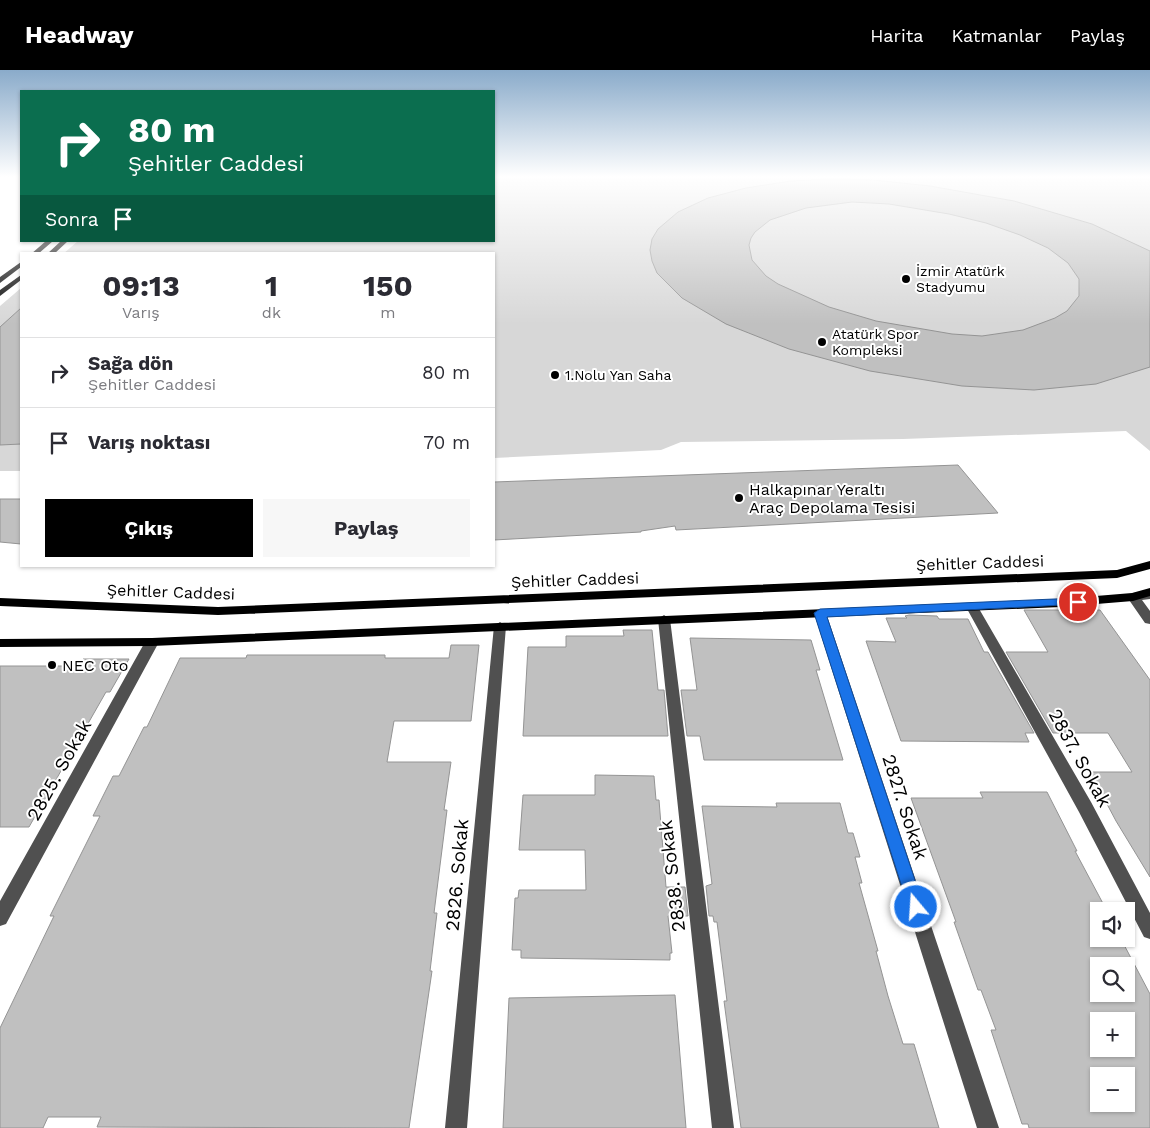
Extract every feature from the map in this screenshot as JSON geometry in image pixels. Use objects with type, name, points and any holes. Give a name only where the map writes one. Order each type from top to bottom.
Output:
[{"type":"main road","points":[[36,252],[49,242]]},
{"type":"main road","points":[[52,252],[64,242]]},
{"type":"main road","points":[[0,281],[20,265]]},
{"type":"main road","points":[[0,294],[20,278]]},
{"type":"main road","name":"Şehitler Caddesi","points":[[0,602],[218,611],[1117,574],[1150,564]]},
{"type":"main road","points":[[0,643],[152,642],[1060,603],[1150,594]]},
{"type":"street","points":[[1134,596],[1150,620]]},
{"type":"street","name":"2837. Sokak","points":[[972,607],[1085,807],[1150,931]]},
{"type":"street","name":"2827. Sokak","points":[[820,613],[988,1128]]},
{"type":"street","name":"2838. Sokak","points":[[664,620],[723,1128]]},
{"type":"street","name":"2826. Sokak","points":[[456,1128],[500,626]]},
{"type":"street","name":"2825. Sokak","points":[[0,918],[152,642]]},
{"type":"shaded area","name":"Atatürk Spor Kompleksi","points":[[495,225],[1150,225],[1150,451],[1126,431],[903,439],[681,442],[661,450],[495,458],[495,252],[65,252],[77,242],[495,242]]},
{"type":"shaded area","points":[[20,289],[20,471],[0,471],[0,306]]},
{"type":"building","points":[[662,225],[763,225],[751,238],[749,245],[752,260],[766,276],[778,284],[829,307],[876,321],[952,334],[982,336],[1023,330],[1055,318],[1067,311],[1079,296],[1079,279],[1068,263],[1048,248],[993,225],[1095,225],[1150,251],[1150,367],[1096,384],[1034,390],[962,386],[870,371],[789,349],[726,324],[682,298],[657,273],[652,261],[650,250],[652,239]]},
{"type":"building","points":[[20,309],[20,444],[0,445],[0,327]]},
{"type":"building","name":"Halkapınar Yeraltı Araç Depolama Tesisi","points":[[958,465],[998,513],[676,530],[675,526],[641,532],[495,540],[495,482]]},
{"type":"building","points":[[0,499],[20,499],[20,544],[0,542]]},
{"type":"building","points":[[1024,610],[1100,610],[1150,680],[1150,877],[1116,821],[1090,772],[1132,772],[1108,733],[1053,733],[1006,652],[1048,652]]},
{"type":"building","points":[[905,616],[937,616],[939,619],[968,619],[984,652],[988,652],[1034,733],[1025,733],[1029,742],[901,741],[866,641],[896,642],[886,618],[907,618]]},
{"type":"building","points":[[623,630],[652,630],[658,690],[664,690],[668,736],[523,736],[528,647],[566,647],[566,636],[624,636]]},
{"type":"building","points":[[690,638],[811,640],[820,670],[816,670],[843,760],[704,760],[700,736],[687,736],[681,690],[697,690]]},
{"type":"building","points":[[451,645],[479,645],[471,721],[394,721],[387,762],[451,762],[444,810],[447,810],[434,913],[437,913],[430,971],[432,971],[409,1128],[97,1127],[101,1117],[48,1117],[43,1128],[0,1128],[0,1028],[54,916],[50,916],[100,816],[93,816],[113,776],[119,776],[144,727],[147,727],[180,658],[246,658],[247,655],[385,655],[385,658],[449,658]]},
{"type":"building","points":[[83,659],[129,659],[110,692],[106,692],[29,827],[0,827],[0,666],[79,666]]},
{"type":"building","points":[[595,775],[654,776],[656,800],[659,800],[666,887],[685,887],[688,916],[668,916],[672,953],[670,953],[670,960],[521,958],[521,950],[512,950],[515,898],[518,898],[519,890],[586,890],[585,850],[519,850],[523,795],[595,795]]},
{"type":"building","points":[[980,792],[1047,792],[1102,902],[1090,902],[1090,947],[1125,947],[1130,957],[1090,957],[1090,1002],[1135,1002],[1135,966],[1150,994],[1150,1128],[1029,1128],[1028,1124],[1022,1124],[991,1030],[996,1030],[981,990],[978,990],[954,922],[956,922],[911,798],[983,798]]},
{"type":"building","points":[[776,803],[840,803],[848,833],[853,833],[860,857],[855,857],[862,883],[859,883],[878,951],[876,951],[888,996],[903,1044],[914,1044],[939,1128],[741,1128],[724,1001],[727,1001],[717,922],[714,922],[713,916],[709,916],[706,886],[712,884],[702,806],[777,807]]},
{"type":"building","points":[[675,995],[686,1128],[503,1128],[509,998]]},
{"type":"place","name":"İzmir Atatürk Stadyumu","points":[[906,279]]},
{"type":"place","name":"Atatürk Spor Kompleksi","points":[[822,342]]},
{"type":"place","name":"1.Nolu Yan Saha","points":[[555,375]]},
{"type":"place","name":"Halkapınar Yeraltı Araç Depolama Tesisi","points":[[739,498]]},
{"type":"place","name":"NEC Oto","points":[[52,665]]},
{"type":"route","points":[[916,907],[820,613],[1078,602]]}]
